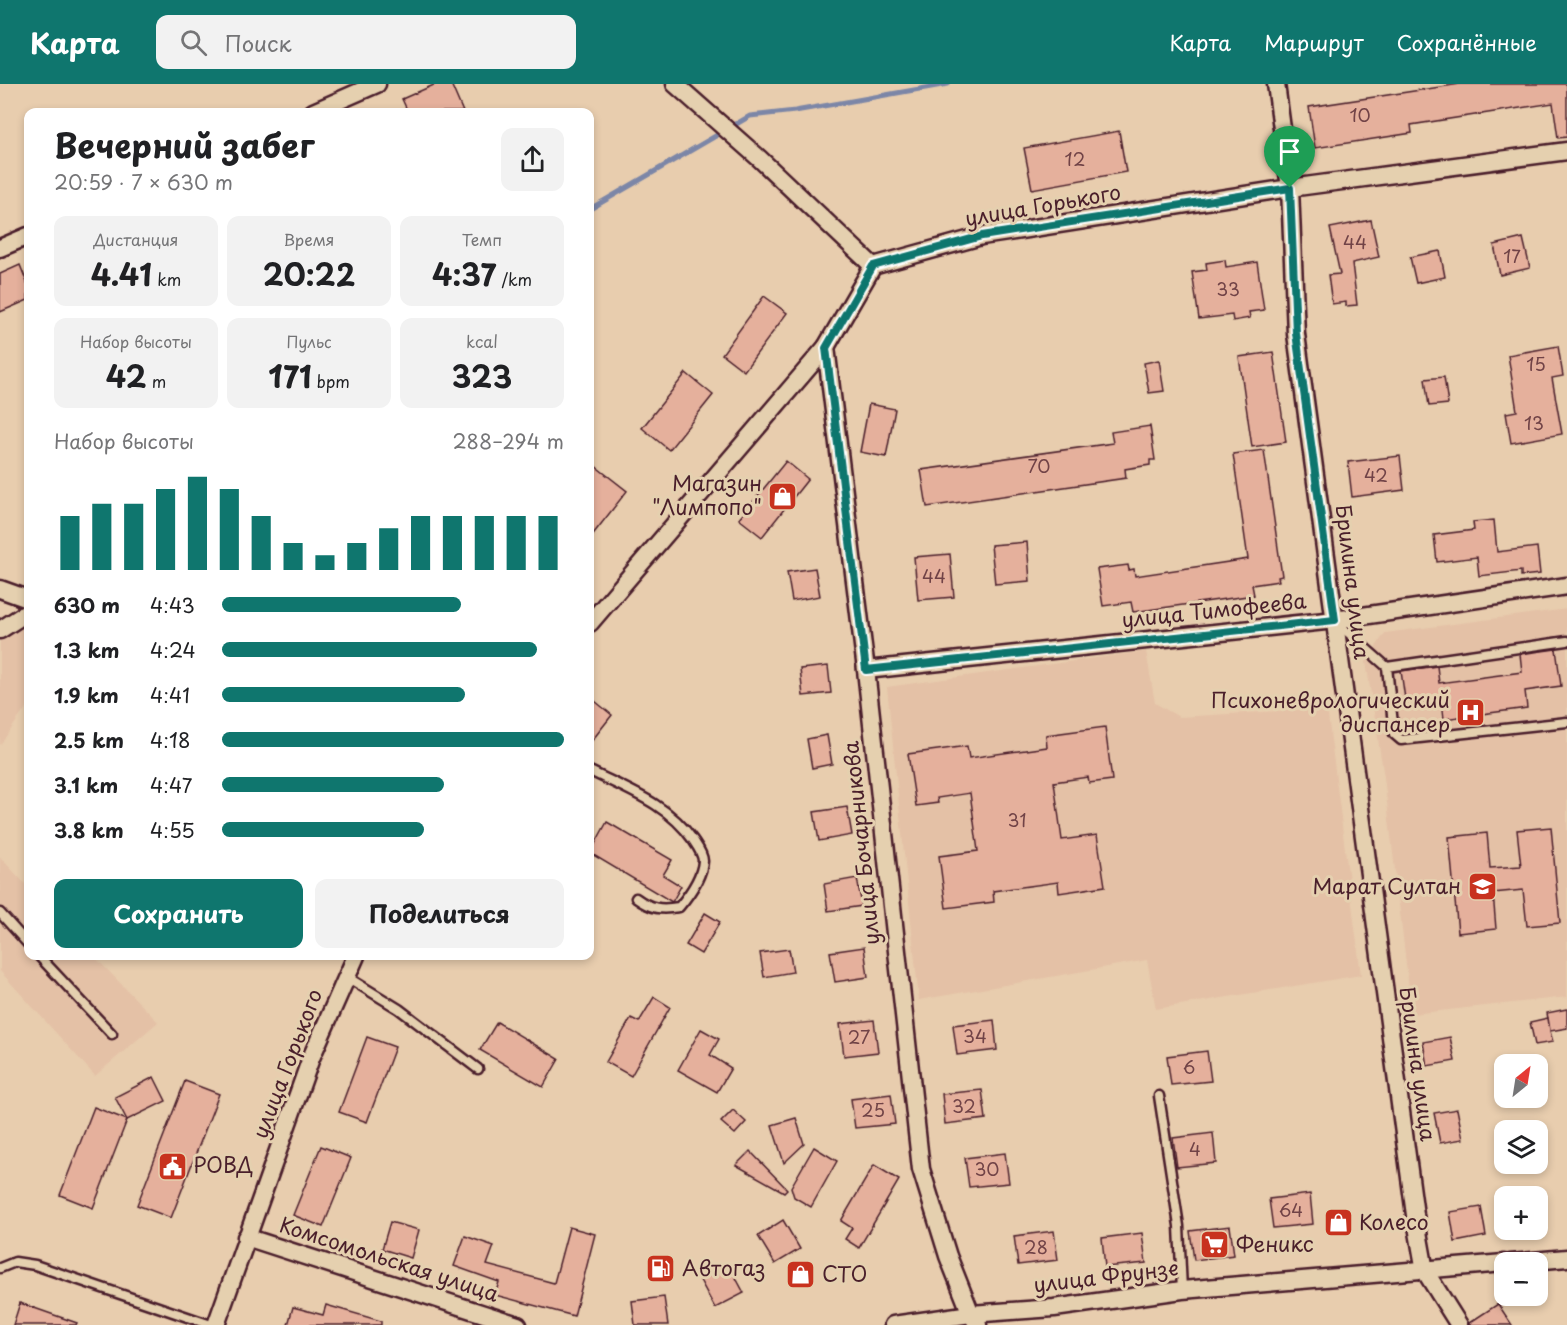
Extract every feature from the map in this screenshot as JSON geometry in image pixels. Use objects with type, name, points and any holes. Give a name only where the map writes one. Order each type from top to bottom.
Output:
[{"type":"street","points":[[322,108],[377,84]]},
{"type":"street","points":[[594,618],[826,348],[873,266],[760,159],[675,84]]},
{"type":"street","name":"Брилина улица","points":[[1276,84],[1290,188],[1296,333],[1413,1204],[1425,1271],[1459,1325]]},
{"type":"street","name":"улица Горького","points":[[873,266],[982,236],[1290,188],[1567,151]]},
{"type":"street","points":[[0,248],[24,238]]},
{"type":"street","name":"улица Бочарникова","points":[[826,348],[866,670],[921,1169],[948,1256],[974,1319]]},
{"type":"street","name":"улица Тимофеева","points":[[866,670],[1335,620],[1567,586]]},
{"type":"street","points":[[0,589],[24,598]]},
{"type":"street","points":[[0,630],[24,615]]},
{"type":"street","name":"улица Горького","points":[[214,1325],[311,1058],[354,960]]},
{"type":"street","name":"Комсомольская улица","points":[[246,1237],[518,1325]]},
{"type":"street","points":[[1548,1260],[1567,1258]]},
{"type":"street","name":"улица Фрунзе","points":[[892,1325],[974,1319],[1182,1290],[1494,1264]]},
{"type":"lane","points":[[1335,620],[1387,667],[1394,734],[1401,740],[1567,722]]},
{"type":"lane","points":[[1387,667],[1567,641]]},
{"type":"lane","points":[[594,773],[667,811],[684,827],[698,848],[703,861],[692,891],[679,907],[666,909],[648,907],[636,898]]},
{"type":"lane","points":[[0,913],[24,940]]},
{"type":"lane","points":[[43,960],[112,1034]]},
{"type":"lane","points":[[346,977],[399,1009],[478,1069]]},
{"type":"lane","points":[[1159,1096],[1179,1226],[1182,1290]]},
{"type":"lane","points":[[0,1268],[15,1262],[35,1265],[214,1325]]},
{"type":"shaded area","points":[[1567,609],[1567,997],[1412,1014],[1384,777],[1366,662],[1385,633]]},
{"type":"shaded area","points":[[24,623],[24,711],[0,745],[0,638]]},
{"type":"shaded area","points":[[1146,651],[1155,703],[1179,717],[1327,708],[1361,975],[1156,1009],[1147,960],[919,1000],[887,687]]},
{"type":"shaded area","points":[[0,857],[24,883],[24,960],[98,960],[158,1022],[95,1076],[0,971]]},
{"type":"building","points":[[436,84],[451,84],[461,108],[406,108],[402,99]]},
{"type":"building","points":[[1460,84],[1567,84],[1567,137],[1558,138],[1553,103],[1411,125],[1412,133],[1315,148],[1309,107]]},
{"type":"building","points":[[1119,131],[1126,172],[1032,189],[1024,148]]},
{"type":"building","points":[[1371,220],[1379,257],[1352,263],[1357,305],[1346,306],[1346,302],[1332,304],[1328,275],[1340,274],[1330,228]]},
{"type":"building","points":[[1523,238],[1530,268],[1500,275],[1494,245]]},
{"type":"building","points":[[1440,251],[1445,277],[1416,283],[1410,257]]},
{"type":"building","points":[[1225,260],[1226,267],[1257,262],[1264,310],[1249,312],[1250,318],[1233,321],[1232,315],[1199,319],[1192,272],[1207,270],[1206,263]]},
{"type":"building","points":[[20,265],[24,275],[24,302],[0,312],[0,274]]},
{"type":"building","points":[[764,296],[787,313],[744,371],[722,354]]},
{"type":"building","points":[[1558,346],[1563,376],[1552,378],[1562,434],[1511,443],[1506,413],[1517,411],[1508,355]]},
{"type":"building","points":[[1273,352],[1286,442],[1252,447],[1239,357]]},
{"type":"building","points":[[1159,360],[1164,391],[1149,393],[1144,363]]},
{"type":"building","points":[[686,373],[713,395],[669,450],[642,428]]},
{"type":"building","points":[[1444,377],[1448,404],[1429,406],[1425,379]]},
{"type":"building","points":[[869,404],[895,409],[886,457],[860,452]]},
{"type":"building","points":[[1150,426],[1155,460],[1150,460],[1150,465],[1125,469],[1126,478],[927,507],[921,470],[1113,443],[1111,432]]},
{"type":"building","points":[[1264,450],[1282,576],[1278,577],[1279,581],[1252,585],[1254,595],[1133,612],[1131,602],[1103,606],[1097,569],[1128,565],[1129,570],[1134,569],[1135,576],[1248,559],[1233,454]]},
{"type":"building","points":[[1400,456],[1404,490],[1352,497],[1348,462]]},
{"type":"building","points":[[786,461],[808,479],[762,537],[739,519]]},
{"type":"building","points":[[594,465],[627,491],[594,533]]},
{"type":"building","points":[[1494,520],[1497,552],[1537,547],[1540,574],[1521,576],[1521,571],[1479,576],[1477,557],[1437,562],[1434,535],[1474,530],[1473,522]]},
{"type":"building","points":[[1027,542],[1030,581],[995,584],[991,545]]},
{"type":"building","points":[[950,554],[954,597],[918,600],[914,557]]},
{"type":"building","points":[[815,568],[820,596],[792,601],[787,572]]},
{"type":"building","points":[[1556,649],[1561,686],[1525,691],[1527,708],[1444,719],[1442,701],[1406,706],[1401,671],[1437,666],[1439,683],[1522,672],[1520,654]]},
{"type":"building","points":[[828,666],[831,693],[803,696],[800,669]]},
{"type":"building","points":[[594,700],[612,715],[594,738]]},
{"type":"building","points":[[1105,727],[1112,780],[1089,783],[1088,777],[1054,782],[1062,840],[1097,835],[1105,886],[1059,893],[1058,882],[993,891],[994,902],[946,908],[939,856],[978,851],[970,793],[937,798],[938,803],[916,806],[908,754],[967,746],[969,758],[1047,747],[1046,735]]},
{"type":"building","points":[[827,735],[832,764],[812,768],[807,739]]},
{"type":"building","points":[[847,807],[852,835],[819,841],[814,812]]},
{"type":"building","points":[[607,822],[672,860],[663,875],[681,886],[672,902],[594,855],[594,846]]},
{"type":"building","points":[[1551,827],[1560,923],[1527,926],[1523,890],[1493,893],[1496,929],[1458,933],[1449,837],[1487,833],[1490,868],[1521,866],[1517,830]]},
{"type":"building","points":[[857,878],[862,906],[828,911],[824,884]]},
{"type":"building","points":[[705,913],[720,922],[701,954],[686,945]]},
{"type":"building","points":[[864,947],[868,977],[835,982],[830,952]]},
{"type":"building","points":[[789,949],[793,972],[764,977],[760,953]]},
{"type":"building","points":[[654,997],[670,1007],[631,1076],[606,1062],[631,1018],[639,1022]]},
{"type":"building","points":[[1567,1009],[1567,1028],[1550,1031],[1553,1042],[1535,1045],[1530,1022],[1548,1018],[1547,1013]]},
{"type":"building","points":[[874,1020],[878,1052],[844,1056],[840,1024]]},
{"type":"building","points":[[994,1020],[997,1050],[957,1055],[953,1025]]},
{"type":"building","points":[[497,1022],[559,1059],[543,1087],[480,1050]]},
{"type":"building","points":[[701,1029],[719,1039],[710,1055],[731,1068],[717,1092],[678,1070]]},
{"type":"building","points":[[367,1037],[395,1047],[367,1122],[339,1112]]},
{"type":"building","points":[[1450,1037],[1455,1061],[1427,1066],[1423,1042]]},
{"type":"building","points":[[1207,1051],[1211,1081],[1171,1085],[1167,1056]]},
{"type":"building","points":[[154,1077],[166,1101],[127,1120],[115,1097]]},
{"type":"building","points":[[185,1081],[219,1094],[171,1218],[137,1205]]},
{"type":"building","points":[[982,1090],[986,1119],[945,1124],[942,1094]]},
{"type":"building","points":[[891,1094],[895,1124],[855,1128],[851,1099]]},
{"type":"building","points":[[94,1107],[127,1120],[93,1208],[60,1195]]},
{"type":"building","points":[[1457,1109],[1463,1139],[1440,1143],[1434,1113]]},
{"type":"building","points":[[733,1110],[746,1122],[735,1134],[721,1122]]},
{"type":"building","points":[[796,1118],[804,1144],[784,1163],[772,1125]]},
{"type":"building","points":[[1213,1133],[1216,1163],[1177,1167],[1173,1138]]},
{"type":"building","points":[[321,1146],[351,1158],[323,1227],[293,1215]]},
{"type":"building","points":[[814,1147],[837,1161],[811,1207],[794,1197],[791,1187]]},
{"type":"building","points":[[750,1151],[787,1189],[784,1192],[736,1165]]},
{"type":"building","points":[[1005,1153],[1009,1183],[969,1187],[965,1158]]},
{"type":"building","points":[[874,1165],[899,1180],[859,1248],[845,1239],[852,1228],[841,1221]]},
{"type":"building","points":[[1310,1194],[1313,1224],[1273,1228],[1269,1199]]},
{"type":"building","points":[[1481,1207],[1486,1236],[1455,1242],[1450,1212]]},
{"type":"building","points":[[783,1220],[800,1249],[775,1264],[758,1236]]},
{"type":"building","points":[[390,1222],[419,1230],[411,1258],[382,1249]]},
{"type":"building","points":[[1230,1226],[1234,1255],[1194,1260],[1190,1231]]},
{"type":"building","points":[[569,1227],[595,1234],[574,1316],[495,1295],[499,1282],[454,1266],[465,1236],[494,1246],[487,1265],[554,1283]]},
{"type":"building","points":[[1054,1231],[1058,1260],[1018,1265],[1014,1236]]},
{"type":"building","points":[[1142,1233],[1146,1263],[1105,1267],[1102,1238]]},
{"type":"building","points":[[729,1265],[744,1293],[715,1308],[700,1280]]},
{"type":"building","points":[[664,1297],[668,1325],[635,1325],[632,1301]]},
{"type":"building","points":[[20,1303],[77,1323],[76,1325],[13,1325]]},
{"type":"building","points":[[326,1305],[381,1321],[381,1325],[288,1325],[293,1307],[323,1315]]},
{"type":"building","points":[[1495,1306],[1499,1306],[1512,1325],[1469,1325]]},
{"type":"waterway","points":[[594,207],[750,116],[795,111],[948,84]]},
{"type":"place","name":"Магазин \"Лимпопо\"","points":[[783,496]]},
{"type":"place","name":"Психоневрологический диспансер","points":[[1471,713]]},
{"type":"place","name":"Марат Султан","points":[[1482,887]]},
{"type":"place","name":"РОВД","points":[[172,1166]]},
{"type":"place","name":"Колесо","points":[[1338,1223]]},
{"type":"place","name":"Феникс","points":[[1215,1245]]},
{"type":"place","name":"Автогаз","points":[[661,1269]]},
{"type":"place","name":"СТО","points":[[801,1275]]},
{"type":"route","points":[[1290,188],[1296,333],[1335,620],[866,670],[826,348],[873,266],[982,236],[1290,188]]}]
